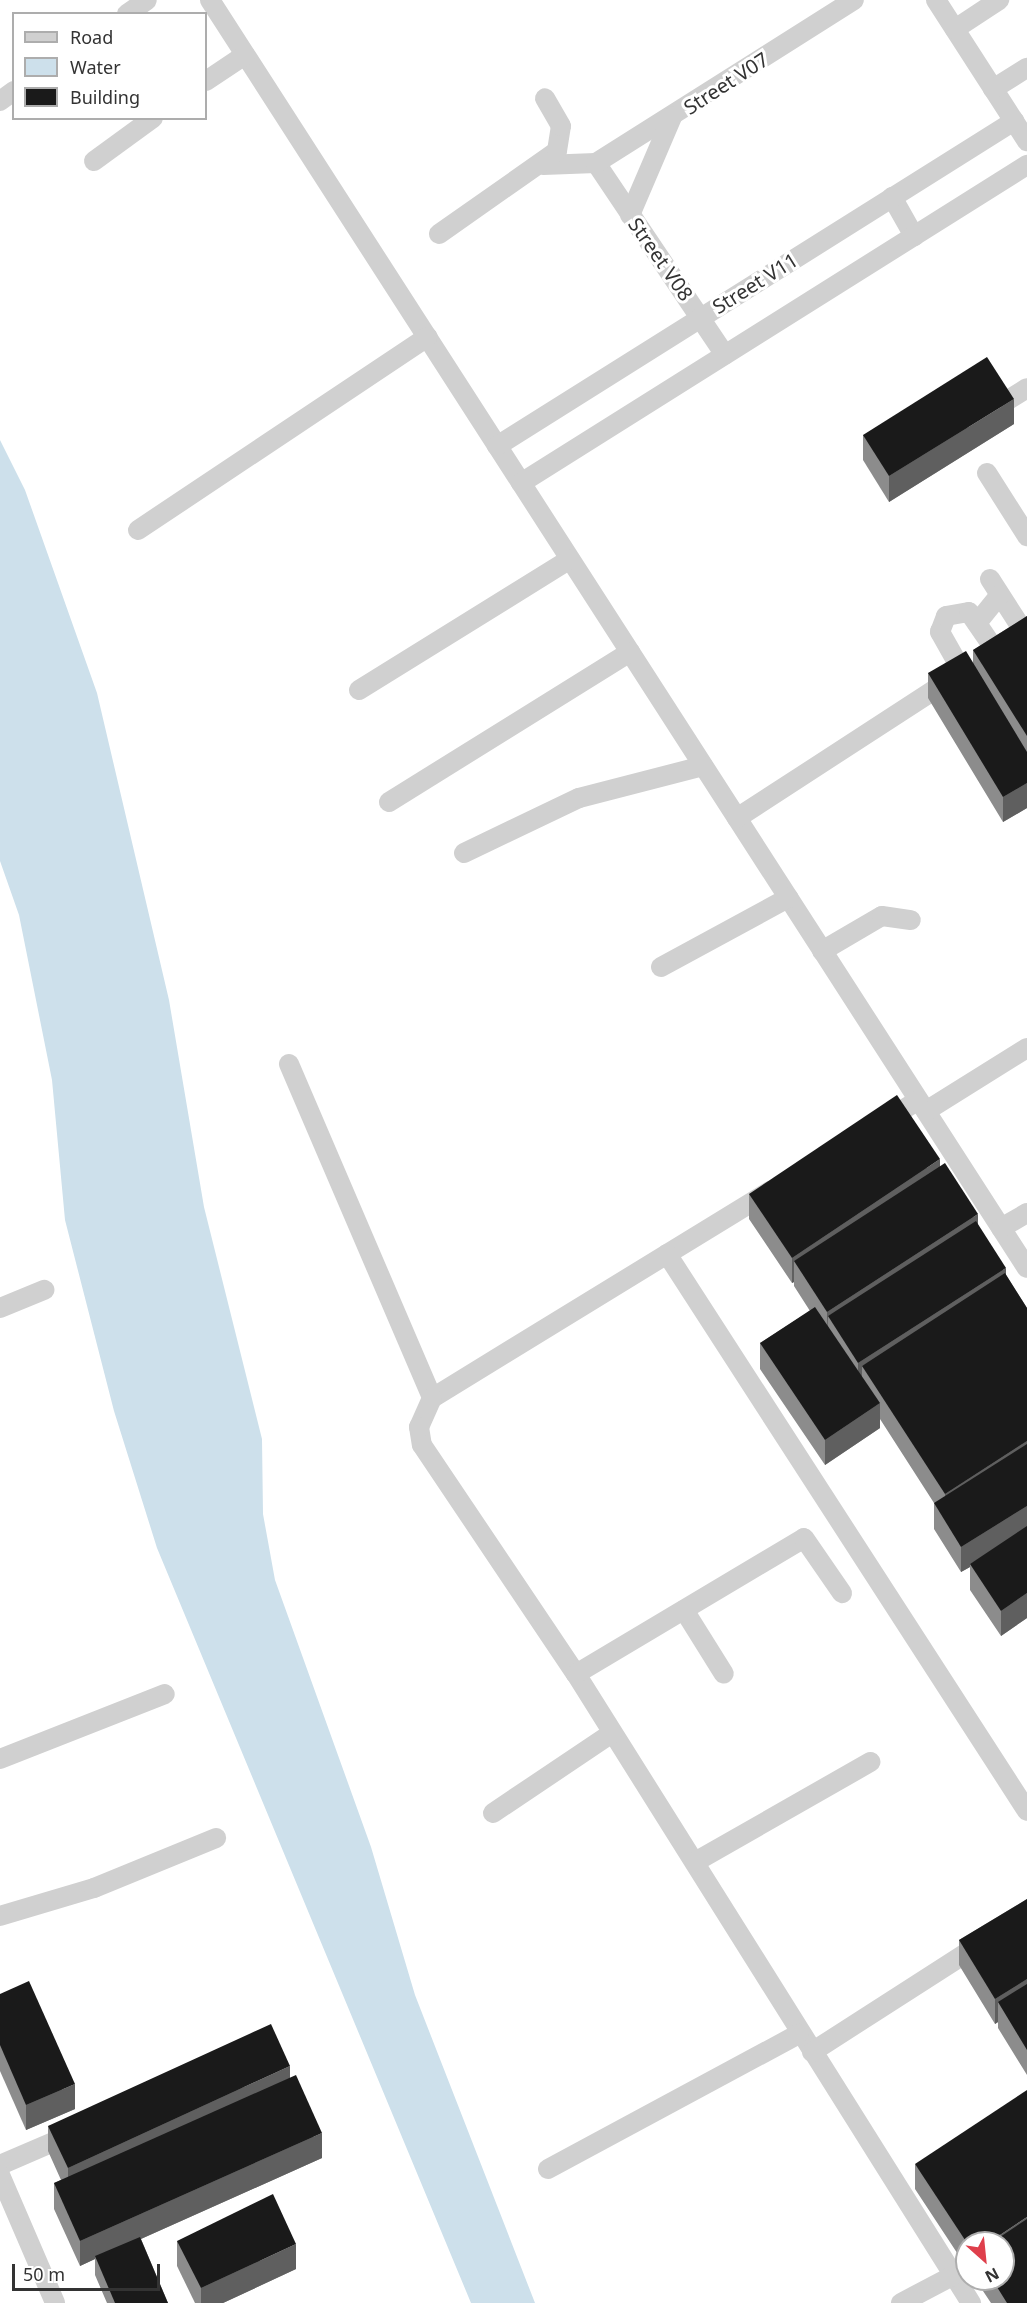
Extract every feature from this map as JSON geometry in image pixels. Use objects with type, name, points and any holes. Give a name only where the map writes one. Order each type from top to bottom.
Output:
[{"type":"street","points":[[130,12],[147,0]]},
{"type":"street","points":[[210,0],[1027,1268]]},
{"type":"street","name":"Street V07","points":[[596,163],[854,0]]},
{"type":"street","points":[[936,0],[1027,141]]},
{"type":"street","points":[[955,29],[999,0]]},
{"type":"street","points":[[207,80],[245,55]]},
{"type":"street","points":[[993,89],[1027,68]]},
{"type":"street","points":[[439,234],[543,165],[562,139],[561,126],[545,98]]},
{"type":"street","points":[[630,215],[672,117]]},
{"type":"street","points":[[94,161],[150,120]]},
{"type":"street","name":"Street V11","points":[[497,446],[1014,121]]},
{"type":"street","points":[[543,165],[596,163]]},
{"type":"street","name":"Street V08","points":[[596,163],[725,355]]},
{"type":"street","points":[[521,483],[1027,165]]},
{"type":"street","points":[[892,197],[914,236]]},
{"type":"street","points":[[138,530],[427,337]]},
{"type":"street","points":[[1008,400],[1027,388]]},
{"type":"street","points":[[987,473],[1027,536]]},
{"type":"street","points":[[359,690],[570,559]]},
{"type":"street","points":[[737,818],[1026,631],[995,587],[977,623]]},
{"type":"street","points":[[962,671],[938,624],[963,609],[977,623],[995,651]]},
{"type":"street","points":[[389,802],[630,652]]},
{"type":"street","points":[[464,853],[579,798],[703,766]]},
{"type":"street","points":[[661,967],[788,898]]},
{"type":"street","points":[[822,951],[882,916],[911,920]]},
{"type":"street","points":[[868,1131],[922,1106],[1027,1048]]},
{"type":"street","points":[[289,1064],[432,1398]]},
{"type":"street","points":[[788,1180],[432,1398],[419,1427],[422,1444],[576,1674],[971,2303]]},
{"type":"street","points":[[1001,1228],[1027,1213]]},
{"type":"street","points":[[667,1254],[1027,1811]]},
{"type":"street","points":[[0,1308],[44,1290]]},
{"type":"street","points":[[576,1674],[807,1538],[842,1593]]},
{"type":"street","points":[[684,1610],[724,1674]]},
{"type":"street","points":[[0,1759],[165,1694]]},
{"type":"street","points":[[493,1813],[612,1733]]},
{"type":"street","points":[[695,1862],[870,1762]]},
{"type":"street","points":[[0,1916],[94,1888],[216,1838]]},
{"type":"street","points":[[812,2052],[1027,1914]]},
{"type":"street","points":[[548,2169],[800,2034]]},
{"type":"street","points":[[0,2165],[89,2126]]},
{"type":"street","points":[[0,2175],[55,2303]]},
{"type":"street","points":[[902,2303],[954,2275]]},
{"type":"water","points":[[0,440],[25,490],[97,693],[169,1000],[204,1207],[262,1439],[263,1514],[275,1580],[371,1847],[415,1995],[535,2303],[471,2303],[157,1548],[114,1411],[65,1220],[52,1080],[19,915],[0,861]]},
{"type":"building","points":[[987,357],[1014,399],[889,476],[863,435]]},
{"type":"building","points":[[1027,616],[1027,736],[973,650]]},
{"type":"building","points":[[966,651],[1027,752],[1027,783],[1003,797],[928,673]]},
{"type":"building","points":[[897,1095],[940,1159],[792,1258],[749,1194]]},
{"type":"building","points":[[945,1163],[978,1214],[827,1312],[794,1261]]},
{"type":"building","points":[[976,1221],[1006,1268],[858,1363],[828,1316]]},
{"type":"building","points":[[1005,1273],[1027,1308],[1027,1441],[945,1494],[862,1366]]},
{"type":"building","points":[[815,1307],[880,1403],[825,1440],[760,1343]]},
{"type":"building","points":[[1027,1444],[1027,1506],[961,1547],[934,1503]]},
{"type":"building","points":[[1027,1526],[1027,1593],[1001,1611],[970,1564]]},
{"type":"building","points":[[1027,1899],[1027,1979],[995,1999],[959,1940]]},
{"type":"building","points":[[29,1981],[75,2084],[26,2105],[0,2045],[0,1994]]},
{"type":"building","points":[[1027,1984],[1027,2050],[998,2002]]},
{"type":"building","points":[[271,2024],[290,2066],[68,2168],[48,2126]]},
{"type":"building","points":[[296,2075],[322,2133],[80,2241],[54,2183]]},
{"type":"building","points":[[1027,2090],[1027,2217],[1006,2231],[959,2231],[915,2164]]},
{"type":"building","points":[[273,2194],[296,2244],[201,2288],[177,2241]]},
{"type":"building","points":[[1027,2219],[1027,2303],[1007,2303],[1000,2291],[1015,2291],[1015,2231],[1009,2231]]},
{"type":"building","points":[[140,2237],[168,2303],[115,2303],[95,2256]]}]
